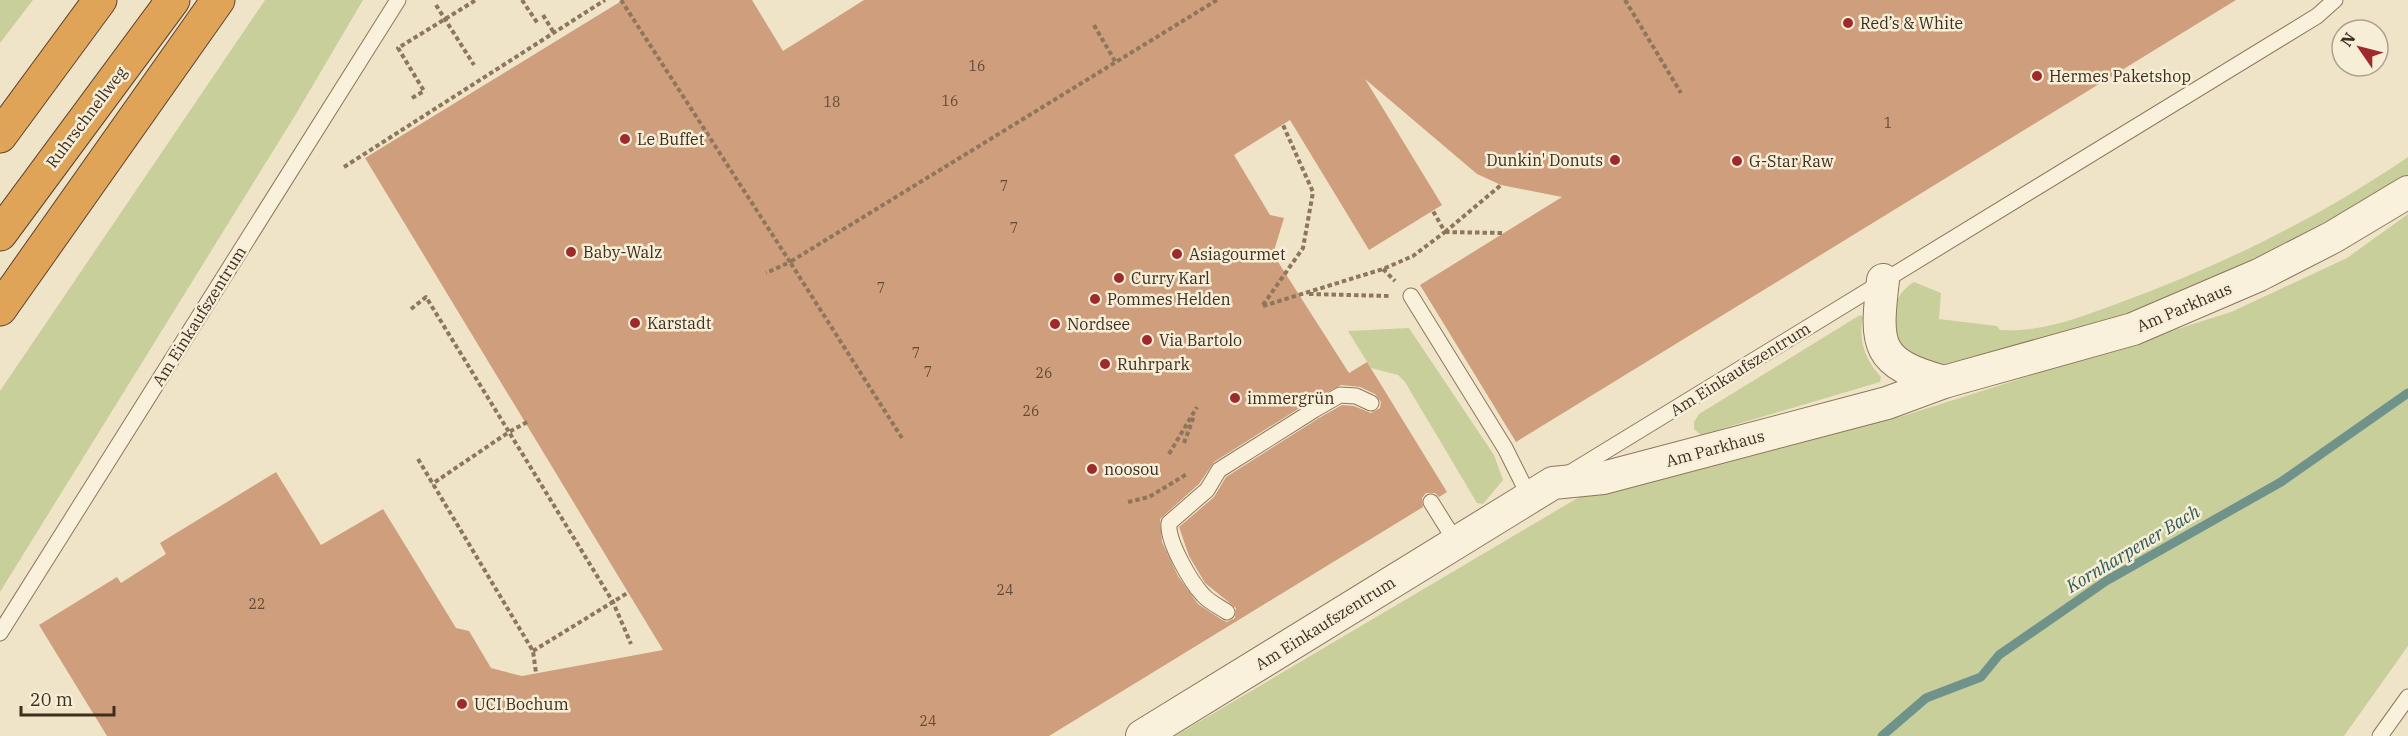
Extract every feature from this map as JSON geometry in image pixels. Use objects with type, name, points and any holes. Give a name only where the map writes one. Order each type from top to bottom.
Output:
[{"type":"highway","points":[[0,136],[100,0]]},
{"type":"highway","name":"Ruhrschnellweg","points":[[0,234],[173,0]]},
{"type":"highway","points":[[0,309],[218,0]]},
{"type":"street","name":"Am Parkhaus","points":[[1541,490],[1614,475],[1887,404],[1944,382],[2133,329],[2259,275],[2333,237],[2408,192]]},
{"type":"street","points":[[1883,280],[1878,320],[1883,345],[1896,364],[1915,374],[1944,382]]},
{"type":"street","name":"Am Einkaufszentrum","points":[[1142,736],[1541,490]]},
{"type":"lane","name":"Am Einkaufszentrum","points":[[0,633],[398,0]]},
{"type":"lane","name":"Am Einkaufszentrum","points":[[1541,490],[2317,16],[2335,0]]},
{"type":"lane","points":[[1411,297],[1505,448],[1541,490]]},
{"type":"lane","points":[[1227,612],[1204,596],[1173,545],[1168,534],[1169,523],[1207,490],[1224,466],[1314,410],[1340,395],[1356,396],[1371,403]]},
{"type":"lane","points":[[1431,502],[1456,542]]},
{"type":"lane","points":[[2380,736],[2408,697]]},
{"type":"path","points":[[412,98],[424,91],[398,48],[476,0]]},
{"type":"path","points":[[522,0],[538,24]]},
{"type":"path","points":[[344,167],[605,0]]},
{"type":"path","points":[[621,0],[902,438]]},
{"type":"path","points":[[766,273],[790,262],[1217,0]]},
{"type":"path","points":[[1625,0],[1681,93]]},
{"type":"path","points":[[436,4],[474,65]]},
{"type":"path","points":[[543,15],[554,33]]},
{"type":"path","points":[[1094,25],[1116,63]]},
{"type":"path","points":[[1283,125],[1313,192],[1303,248],[1263,306],[1383,269],[1413,256],[1501,185]]},
{"type":"path","points":[[1433,211],[1445,232]]},
{"type":"path","points":[[1445,232],[1504,233]]},
{"type":"path","points":[[1383,269],[1411,297]]},
{"type":"path","points":[[1306,294],[1411,297]]},
{"type":"path","points":[[411,309],[426,297],[613,602],[631,644]]},
{"type":"path","points":[[1169,454],[1197,407],[1184,443]]},
{"type":"path","points":[[432,484],[526,422]]},
{"type":"path","points":[[418,459],[533,651],[536,673]]},
{"type":"path","points":[[1128,502],[1149,497],[1193,470]]},
{"type":"path","points":[[533,651],[629,592]]},
{"type":"green space","points":[[0,0],[33,0],[0,43]]},
{"type":"green space","points":[[265,0],[363,0],[296,114],[0,592],[0,391]]},
{"type":"green space","points":[[2408,157],[2408,175],[2345,212],[2216,279],[2124,316],[2047,340],[1943,365],[1926,363],[1912,356],[1902,345],[1895,332],[1893,318],[1895,305],[1902,292],[1914,282],[1941,293],[1939,319],[1997,326],[2000,330],[2016,330],[2061,323],[2090,314],[2157,289],[2268,239],[2340,200]]},
{"type":"green space","points":[[2408,214],[2408,646],[2344,736],[1175,736],[1581,496],[1906,415],[2231,312],[2347,258]]},
{"type":"green space","points":[[1860,315],[1863,317],[1861,334],[1864,349],[1871,364],[1881,377],[1880,382],[1701,435],[1694,429],[1694,422],[1699,414]]},
{"type":"green space","points":[[1409,328],[1494,455],[1503,480],[1483,504],[1477,503],[1405,382],[1398,375],[1371,368],[1348,331]]},
{"type":"building","name":"Ruhrpark","points":[[623,0],[752,0],[783,51],[864,0],[2236,0],[1516,442],[1420,285],[1562,197],[1501,185],[1477,174],[1365,79],[1442,205],[1369,250],[1290,120],[1234,155],[1270,215],[1284,218],[1273,254],[1349,373],[1367,362],[1447,492],[1439,497],[1435,493],[1426,493],[1422,498],[1423,507],[1049,736],[107,736],[39,625],[117,577],[121,583],[166,554],[160,543],[276,472],[321,545],[383,509],[456,628],[469,631],[491,668],[522,676],[663,650],[365,158]],"holes":[[[1341,385],[1360,387],[1375,394],[1381,402],[1380,408],[1371,413],[1354,406],[1342,405],[1319,418],[1226,477],[1214,497],[1179,527],[1189,556],[1205,583],[1236,608],[1235,618],[1227,622],[1222,620],[1198,604],[1178,576],[1162,542],[1160,519],[1199,484],[1214,462],[1309,402]]]},
{"type":"waterway","name":"Kornharpener Bach","points":[[1882,736],[1926,698],[1981,677],[1999,655],[2106,581],[2281,482],[2408,393]]},
{"type":"place","name":"Red’s & White","points":[[1848,23]]},
{"type":"place","name":"Hermes Paketshop","points":[[2037,76]]},
{"type":"place","name":"Le Buffet","points":[[625,139]]},
{"type":"place","name":"Dunkin' Donuts","points":[[1615,160]]},
{"type":"place","name":"G-Star Raw","points":[[1737,161]]},
{"type":"place","name":"Baby-Walz","points":[[571,252]]},
{"type":"place","name":"Asiagourmet","points":[[1177,254]]},
{"type":"place","name":"Curry Karl","points":[[1119,278]]},
{"type":"place","name":"Pommes Helden","points":[[1095,299]]},
{"type":"place","name":"Karstadt","points":[[635,323]]},
{"type":"place","name":"Nordsee","points":[[1055,324]]},
{"type":"place","name":"Via Bartolo","points":[[1147,340]]},
{"type":"place","name":"Ruhrpark","points":[[1105,364]]},
{"type":"place","name":"immergrün","points":[[1235,398]]},
{"type":"place","name":"noosou","points":[[1092,469]]},
{"type":"place","name":"UCI Bochum","points":[[462,704]]}]
